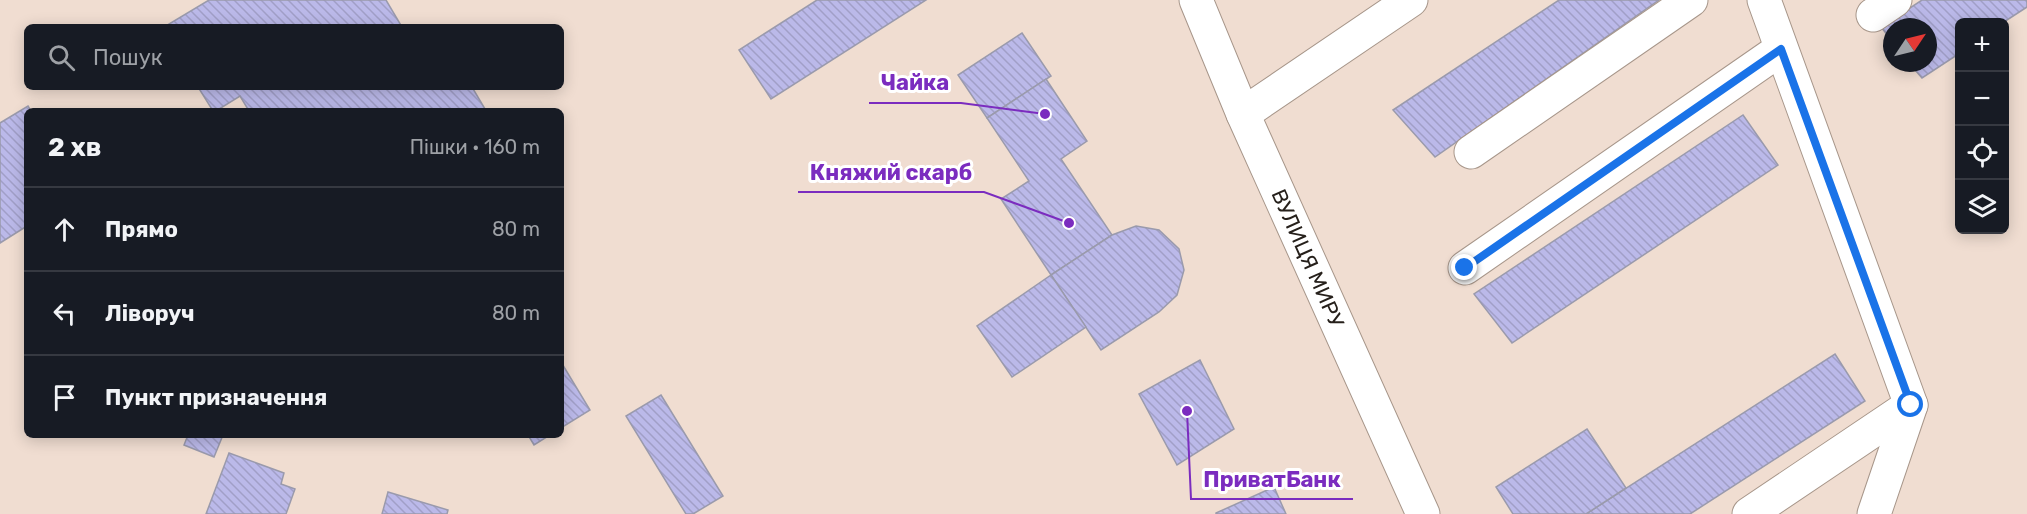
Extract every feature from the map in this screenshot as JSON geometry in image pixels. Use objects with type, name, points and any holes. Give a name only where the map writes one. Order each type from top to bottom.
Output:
[{"type":"main road","name":"ВУЛИЦЯ МИРУ","points":[[1196,0],[1243,114],[1423,514]]},
{"type":"main road","points":[[1243,114],[1411,0]]},
{"type":"main road","points":[[1472,152],[1691,0]]},
{"type":"main road","points":[[1764,0],[1911,405],[1874,514]]},
{"type":"main road","points":[[1465,268],[1781,49]]},
{"type":"main road","points":[[1749,514],[1911,405]]},
{"type":"building","points":[[209,0],[386,0],[400,24],[169,24]]},
{"type":"building","points":[[817,0],[926,0],[771,99],[739,50]]},
{"type":"building","points":[[1559,0],[1659,0],[1435,157],[1393,110]]},
{"type":"building","points":[[1922,0],[2027,0],[2027,7],[2009,19],[1955,18],[1955,56],[1937,68],[1937,18],[1895,18]]},
{"type":"building","points":[[1022,33],[1051,76],[987,118],[958,75]]},
{"type":"building","points":[[1917,72],[1931,72],[1922,78]]},
{"type":"building","points":[[1046,79],[1087,141],[1061,159],[1112,235],[1051,275],[1001,199],[1029,181],[987,118]]},
{"type":"building","points":[[200,90],[474,90],[484,108],[247,108],[240,96],[221,108],[211,108]]},
{"type":"building","points":[[24,108],[24,228],[0,243],[0,123]]},
{"type":"building","points":[[1743,115],[1778,165],[1512,343],[1474,294]]},
{"type":"building","points":[[1136,226],[1159,230],[1179,249],[1184,270],[1177,295],[1159,312],[1101,350],[1051,275],[1112,235]]},
{"type":"building","points":[[1051,275],[1086,327],[1012,377],[977,326]]},
{"type":"building","points":[[1835,354],[1865,401],[1690,514],[1586,514]]},
{"type":"building","points":[[1200,360],[1234,429],[1177,465],[1139,394]]},
{"type":"building","points":[[564,367],[590,410],[564,426]]},
{"type":"building","points":[[661,395],[723,496],[693,514],[686,514],[626,416]]},
{"type":"building","points":[[1587,429],[1626,488],[1586,514],[1513,514],[1496,487]]},
{"type":"building","points":[[187,438],[222,438],[214,457],[184,445]]},
{"type":"building","points":[[530,438],[545,438],[534,445]]},
{"type":"building","points":[[229,453],[284,473],[281,484],[295,489],[286,514],[206,514]]},
{"type":"building","points":[[1274,487],[1286,514],[1216,514],[1216,513]]},
{"type":"building","points":[[388,492],[448,510],[447,514],[382,514]]},
{"type":"place","name":"Чайка","points":[[1045,114]]},
{"type":"place","name":"Княжий скарб","points":[[1069,223]]},
{"type":"place","name":"ПриватБанк","points":[[1187,411]]},
{"type":"route","points":[[1465,268],[1781,49],[1911,405]]}]
